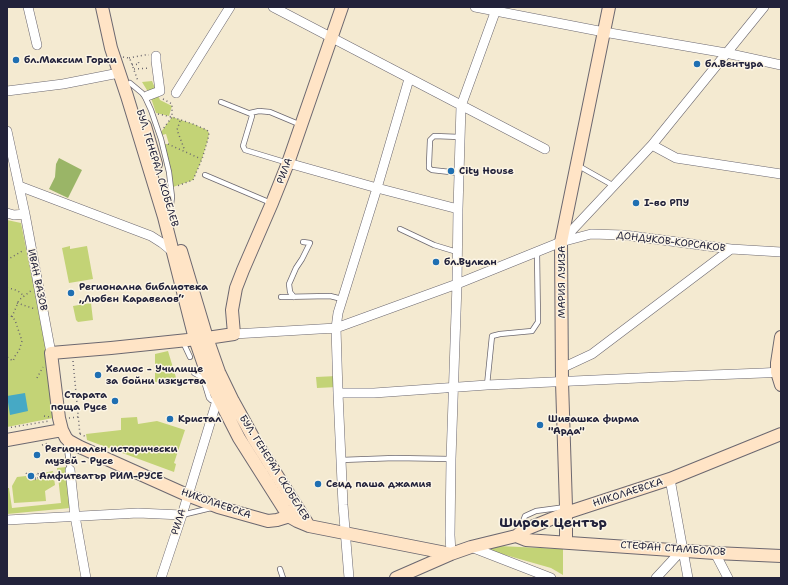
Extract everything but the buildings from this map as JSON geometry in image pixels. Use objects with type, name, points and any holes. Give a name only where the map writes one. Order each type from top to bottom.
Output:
[{"type":"main road","name":"БУЛ. ГЕНЕРАЛ СКОБЕЛЕВ","points":[[102,7],[111,48],[168,218],[173,252],[201,338],[233,401],[254,438],[309,526]]},
{"type":"main road","name":"БУЛ. ГЕНЕРАЛ СКОБЕЛЕВ","points":[[110,7],[118,46],[151,146],[168,218],[201,338],[206,371],[217,400],[284,509],[297,521],[309,526]]},
{"type":"main road","name":"РИЛА","points":[[234,334],[232,310],[236,288],[288,163],[342,7]]},
{"type":"main road","name":"МАРИЯ ЛУИЗА","points":[[566,510],[562,382],[562,242],[609,7]]},
{"type":"main road","points":[[49,358],[72,351],[182,341],[234,334]]},
{"type":"main road","points":[[781,337],[777,363],[781,385]]},
{"type":"main road","name":"ИВАН ВАЗОВ","points":[[49,358],[64,434]]},
{"type":"main road","points":[[7,440],[64,434]]},
{"type":"main road","name":"НИКОЛАЕВСКА","points":[[64,434],[80,447],[187,495],[218,507],[268,521],[290,516]]},
{"type":"main road","name":"НИКОЛАЕВСКА","points":[[396,578],[451,554],[520,533],[566,510],[670,479],[781,434]]},
{"type":"main road","points":[[566,510],[566,542]]},
{"type":"main road","points":[[309,526],[346,532],[451,554]]},
{"type":"main road","name":"СТЕФАН СТАМБОЛОВ","points":[[520,533],[526,540],[781,556]]},
{"type":"street","points":[[28,7],[37,44]]},
{"type":"street","points":[[176,93],[230,7]]},
{"type":"street","points":[[273,7],[545,149]]},
{"type":"street","points":[[475,7],[496,9],[604,32],[726,53],[781,65]]},
{"type":"street","points":[[562,242],[652,145],[764,7]]},
{"type":"street","points":[[451,554],[450,535],[453,388],[461,106],[496,9]]},
{"type":"street","points":[[147,96],[160,91],[156,56]]},
{"type":"street","points":[[7,91],[63,84],[119,73]]},
{"type":"street","points":[[349,578],[343,505],[336,328],[342,299],[409,79]]},
{"type":"street","name":"ИВАН ВАЗОВ","points":[[7,131],[25,214],[49,358]]},
{"type":"street","points":[[652,145],[676,158],[781,174]]},
{"type":"street","points":[[288,163],[458,209]]},
{"type":"street","points":[[19,186],[151,236],[173,252]]},
{"type":"street","points":[[7,214],[25,214]]},
{"type":"street","points":[[151,236],[162,233],[168,218]]},
{"type":"street","name":"ДОНДУКОВ-КОРСАКОВ","points":[[234,334],[336,328],[457,284],[562,242],[591,234],[624,235],[731,249],[781,252]]},
{"type":"street","points":[[562,368],[592,354],[731,249]]},
{"type":"street","points":[[338,393],[374,393],[487,385],[660,376],[779,372]]},
{"type":"street","name":"РИЛА","points":[[161,578],[217,400]]},
{"type":"street","points":[[70,470],[75,516],[86,578]]},
{"type":"street","points":[[670,479],[688,578]]},
{"type":"street","points":[[7,520],[138,513],[182,515]]},
{"type":"street","points":[[471,547],[551,578]]},
{"type":"street","points":[[656,578],[682,550]]},
{"type":"street","points":[[715,553],[728,578]]},
{"type":"lane","points":[[221,102],[250,113],[259,111],[270,112],[301,125]]},
{"type":"lane","points":[[250,113],[252,116],[243,146],[245,150],[288,163]]},
{"type":"lane","points":[[459,172],[432,170],[429,168],[429,164],[430,140],[434,136],[460,137]]},
{"type":"lane","points":[[577,165],[614,186]]},
{"type":"lane","points":[[205,174],[272,203]]},
{"type":"lane","points":[[400,229],[434,245],[457,252]]},
{"type":"lane","points":[[294,297],[290,292],[289,284],[310,243],[303,242]]},
{"type":"lane","points":[[487,385],[492,336],[532,331],[538,322],[537,252]]},
{"type":"lane","points":[[280,297],[330,296],[342,299]]},
{"type":"lane","points":[[182,341],[190,357]]},
{"type":"lane","points":[[193,369],[194,373],[203,378],[209,398],[211,400],[217,400]]},
{"type":"lane","points":[[64,434],[70,470]]},
{"type":"lane","points":[[341,460],[395,458],[452,459]]},
{"type":"lane","points":[[182,515],[218,507]]},
{"type":"lane","points":[[280,569],[283,578]]},
{"type":"path","points":[[129,58],[145,54],[156,56]]},
{"type":"path","points":[[132,65],[139,64],[138,61]]},
{"type":"path","points":[[134,69],[157,67]]},
{"type":"path","points":[[160,91],[162,99],[172,104],[172,117]]},
{"type":"path","points":[[154,113],[172,117],[207,130],[209,133],[202,159],[193,180],[174,187]]},
{"type":"path","points":[[180,120],[178,130],[184,151]]},
{"type":"path","points":[[164,144],[169,144],[202,159]]},
{"type":"path","points":[[7,260],[30,247]]},
{"type":"path","points":[[7,288],[18,291],[24,296],[17,303],[12,317]]},
{"type":"path","points":[[17,303],[38,310]]},
{"type":"path","points":[[7,315],[15,320],[22,341],[19,351],[13,361],[7,357]]},
{"type":"path","points":[[72,351],[80,434],[87,437]]},
{"type":"path","points":[[37,378],[49,358]]},
{"type":"path","points":[[7,428],[47,422],[53,418]]},
{"type":"path","points":[[28,473],[32,480],[35,478],[38,479],[40,470]]},
{"type":"path","points":[[28,473],[30,476],[35,478]]},
{"type":"green space","points":[[152,81],[160,100],[172,106],[169,116],[156,113],[150,95],[142,82]]},
{"type":"green space","points":[[172,117],[207,130],[209,133],[202,159],[193,180],[173,187],[164,144],[169,144],[166,134],[162,135],[161,132]]},
{"type":"green space","points":[[59,158],[82,170],[68,198],[49,189],[55,177],[56,164]]},
{"type":"green space","points":[[7,220],[21,223],[48,361],[55,415],[53,418],[7,427]]},
{"type":"green space","points":[[70,246],[70,249],[87,246],[93,279],[69,283],[62,248]]},
{"type":"green space","points":[[91,303],[93,320],[78,322],[76,320],[73,306]]},
{"type":"green space","points":[[168,351],[177,381],[155,382],[155,354]]},
{"type":"green space","points":[[337,376],[337,387],[317,388],[316,377]]},
{"type":"green space","points":[[137,417],[138,424],[157,421],[185,430],[174,463],[176,464],[174,472],[87,440],[86,434],[121,430],[121,418]]},
{"type":"green space","points":[[66,467],[70,508],[7,514],[7,488],[9,488],[12,508],[61,503],[57,468]]},
{"type":"green space","points":[[53,471],[55,485],[45,491],[46,501],[14,503],[12,486],[17,477],[26,476],[31,480],[35,480],[41,478],[43,473]]},
{"type":"green space","points":[[499,546],[563,549],[563,575],[551,568],[488,550]]},
{"type":"water","points":[[25,393],[28,411],[10,415],[7,396]]},
{"type":"place","name":"бл.Максим Горки","points":[[16,60]]},
{"type":"place","name":"бл.Вентура","points":[[697,64]]},
{"type":"place","name":"City House","points":[[451,171]]},
{"type":"place","name":"I-во РПУ","points":[[636,203]]},
{"type":"place","name":"бл.Вулкан","points":[[436,262]]},
{"type":"place","name":"Регионална библиотека „Любен Каравелов“","points":[[71,293]]},
{"type":"place","name":"Хелиос - Училище за бойни изкуства","points":[[98,375]]},
{"type":"place","name":"Старата поща Русе","points":[[115,401]]},
{"type":"place","name":"Кристал","points":[[170,419]]},
{"type":"place","name":"Шивашка фирма ''Арда''","points":[[540,425]]},
{"type":"place","name":"Регионален исторически музей - Русе","points":[[37,455]]},
{"type":"place","name":"Амфитеатър РИМ-РУСЕ","points":[[31,476]]},
{"type":"place","name":"Сеид паша джамия","points":[[318,484]]},
{"type":"district","name":"Широк Център","points":[[553,523]]}]
